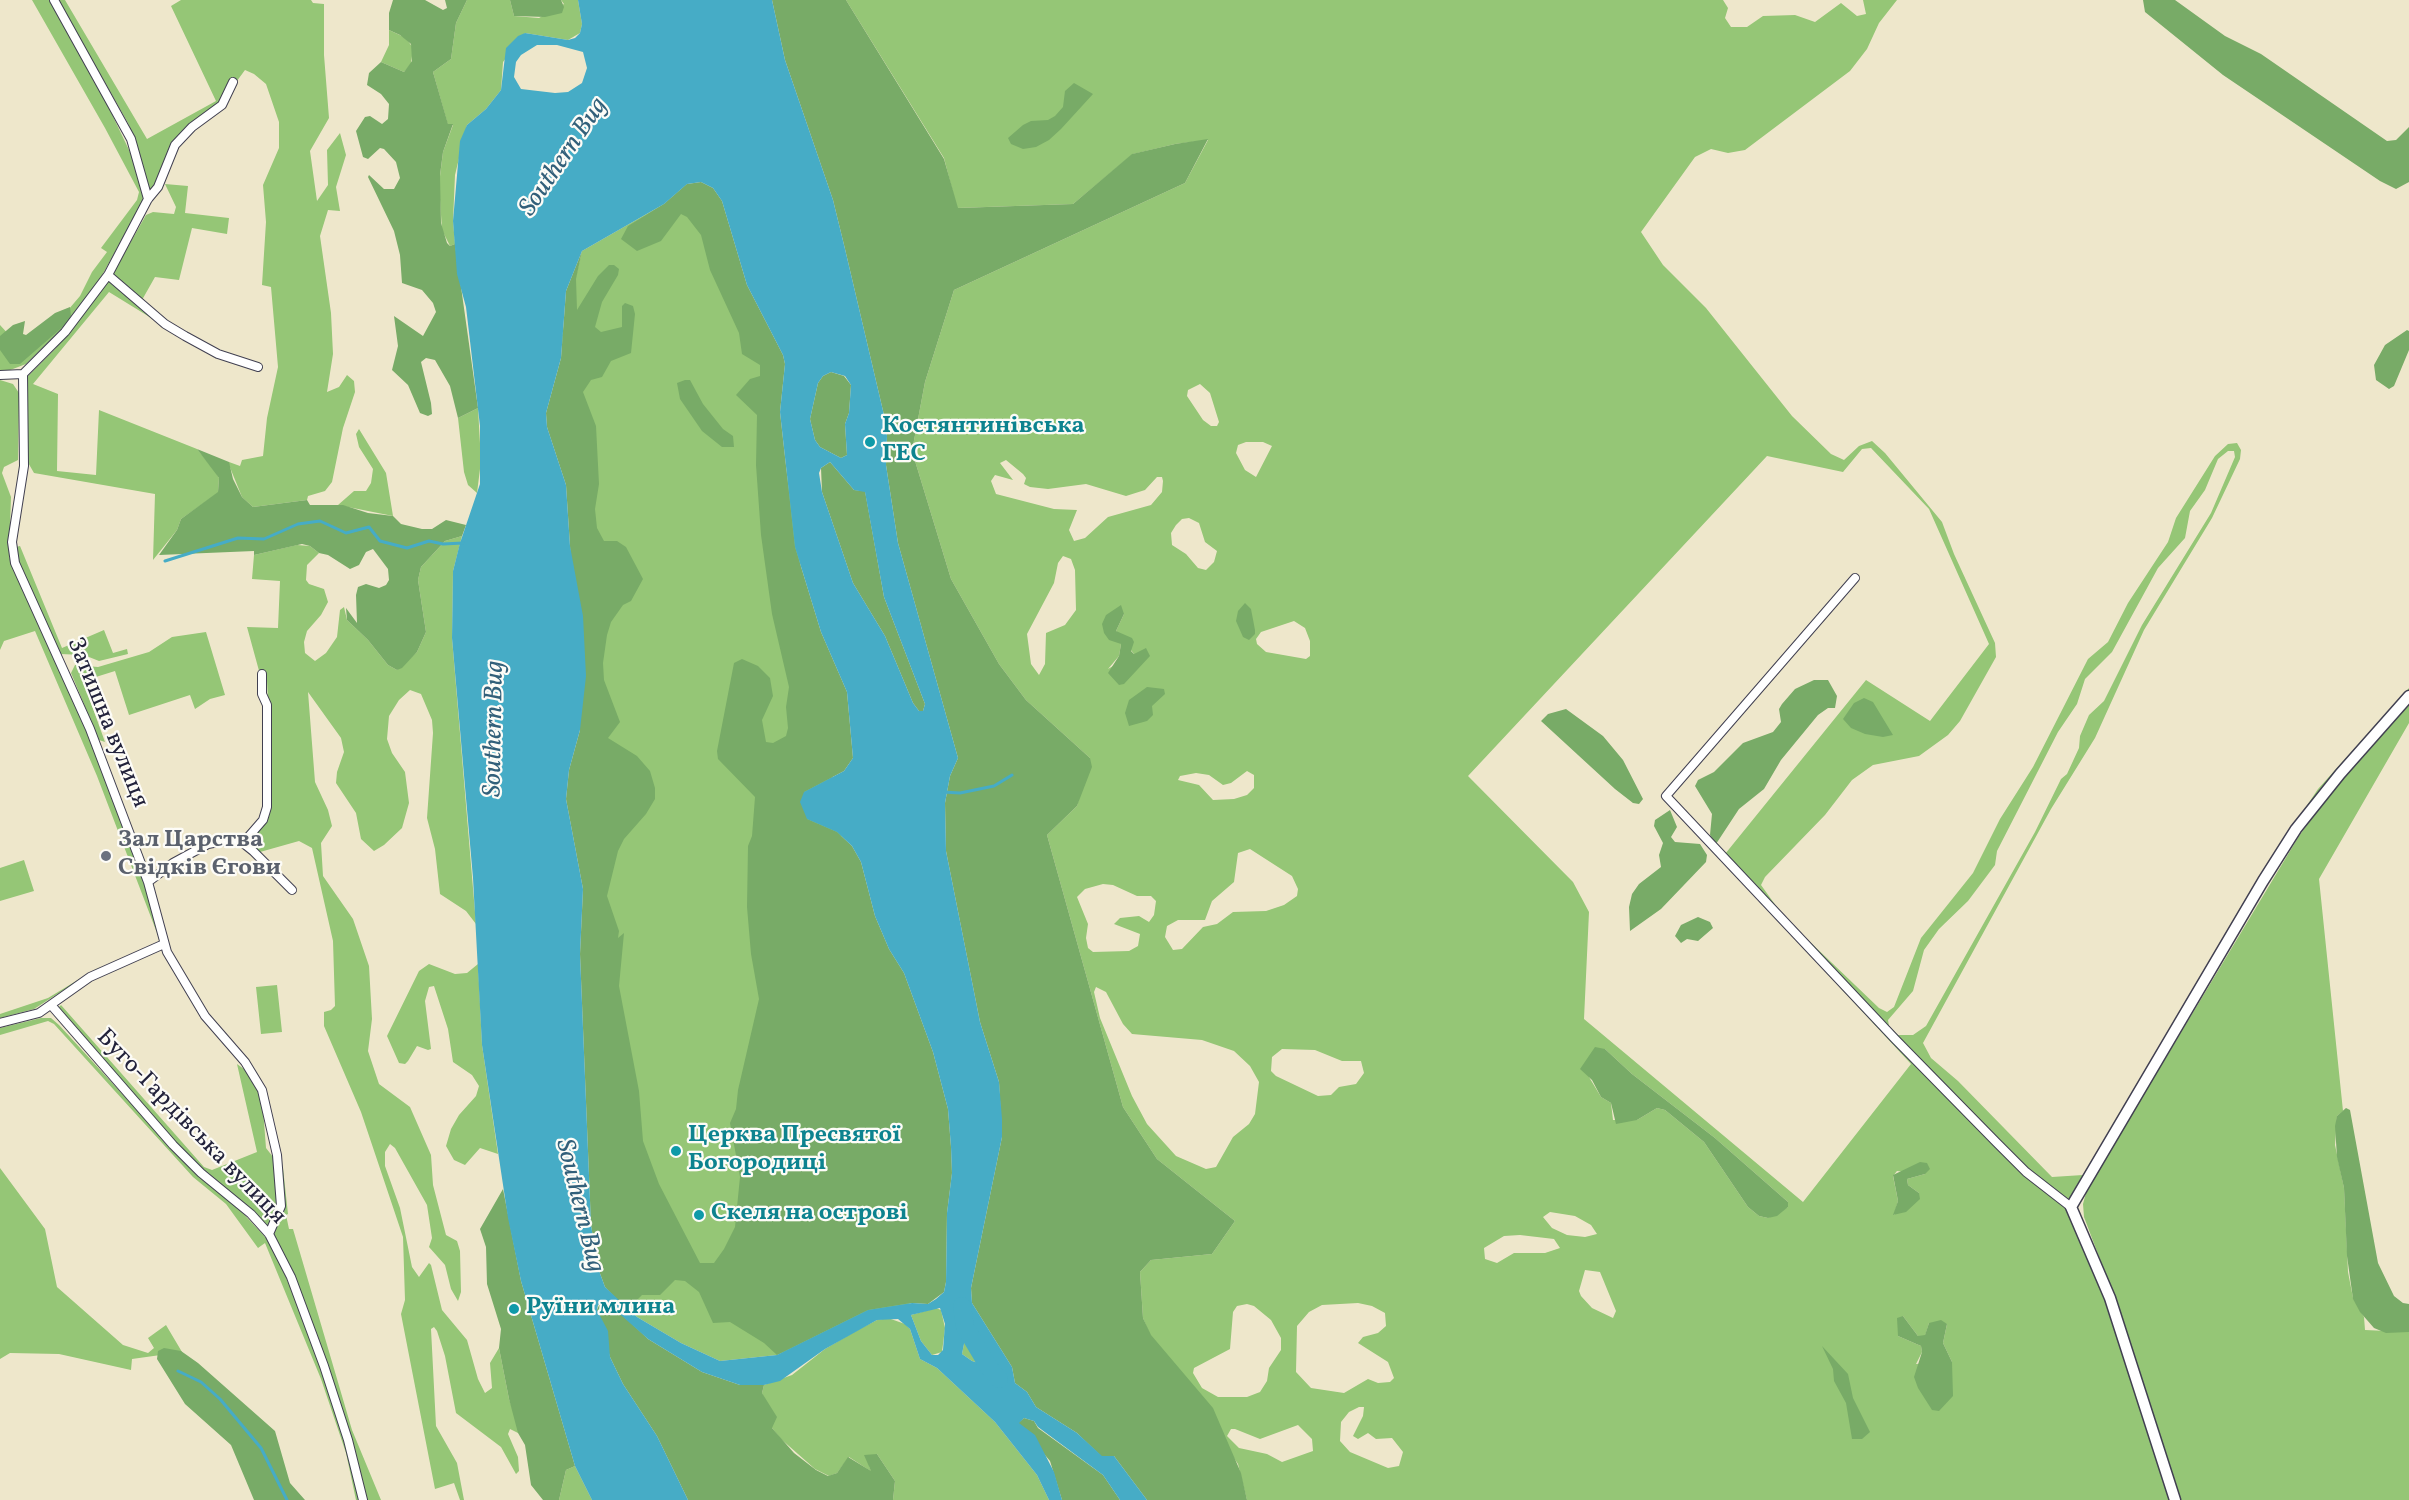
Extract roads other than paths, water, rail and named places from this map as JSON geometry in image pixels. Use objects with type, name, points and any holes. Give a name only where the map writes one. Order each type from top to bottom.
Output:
[{"type":"street","points":[[54,0],[107,92],[130,139],[141,167],[148,199]]},
{"type":"street","points":[[0,375],[23,374],[65,332],[108,275],[148,199],[158,187],[179,140],[222,105],[233,82]]},
{"type":"street","points":[[108,275],[165,324],[218,354],[258,367]]},
{"type":"street","name":"Затишна вулиця","points":[[23,374],[24,466],[12,542],[15,563],[90,729],[148,882],[164,944],[205,1016],[245,1062],[262,1090],[277,1155],[281,1206],[269,1234]]},
{"type":"street","points":[[1855,578],[1666,796],[1959,1105],[2026,1172],[2071,1207],[2110,1298],[2175,1500]]},
{"type":"street","points":[[243,843],[263,820],[267,807],[267,705],[262,694],[262,674]]},
{"type":"street","points":[[2071,1207],[2290,838],[2340,774],[2409,696]]},
{"type":"street","points":[[148,882],[173,862],[208,844],[229,840],[243,843],[292,890]]},
{"type":"street","points":[[0,1023],[34,1014],[98,973],[164,944]]},
{"type":"street","name":"Буго-Гардівська вулиця","points":[[51,1005],[173,1145],[201,1173],[251,1214],[269,1234],[297,1292],[342,1418],[363,1500]]},
{"type":"water","name":"Southern Bug","points":[[578,0],[772,0],[785,60],[833,200],[884,415],[887,436],[886,465],[898,543],[958,758],[950,776],[945,803],[946,851],[980,1022],[999,1082],[1002,1119],[1002,1137],[971,1288],[972,1303],[1012,1367],[1015,1383],[1027,1392],[1036,1407],[1077,1433],[1102,1456],[1114,1456],[1147,1500],[1120,1500],[1103,1475],[1038,1427],[1034,1421],[1024,1418],[1019,1423],[1035,1435],[1054,1472],[1062,1500],[1049,1500],[1037,1475],[995,1422],[937,1368],[920,1359],[910,1329],[898,1319],[877,1320],[825,1349],[780,1381],[764,1385],[740,1385],[702,1372],[648,1339],[605,1301],[598,1305],[597,1310],[608,1331],[610,1357],[623,1384],[657,1436],[688,1500],[592,1500],[575,1466],[521,1281],[508,1218],[482,1045],[473,878],[452,638],[453,571],[480,484],[480,426],[466,307],[457,274],[453,221],[460,141],[467,125],[486,109],[501,90],[506,48],[518,36],[525,33],[568,40],[575,38],[580,33],[582,24]],"holes":[[[537,45],[557,45],[583,52],[587,68],[582,83],[568,92],[555,93],[521,89],[514,77],[516,62],[521,55]],[[701,182],[713,188],[722,201],[747,285],[783,355],[785,364],[780,412],[795,547],[821,632],[847,692],[853,758],[844,771],[804,792],[800,802],[807,819],[837,832],[852,846],[861,862],[875,916],[889,949],[904,973],[933,1052],[948,1109],[952,1173],[947,1213],[946,1282],[944,1292],[936,1299],[928,1304],[912,1303],[868,1310],[777,1355],[720,1361],[681,1343],[637,1317],[605,1287],[598,1268],[591,1225],[580,954],[583,889],[566,799],[569,770],[580,730],[586,676],[583,616],[570,546],[566,485],[547,427],[546,413],[561,358],[566,291],[582,251],[664,204],[687,184]],[[831,372],[845,376],[851,385],[849,413],[845,424],[847,455],[841,458],[820,447],[815,440],[810,419],[818,383],[823,376]],[[830,462],[854,490],[865,492],[884,597],[925,704],[923,711],[919,711],[913,703],[885,636],[853,583],[822,492],[819,473],[821,468]],[[940,1308],[945,1324],[943,1350],[938,1355],[932,1355],[921,1341],[911,1315]],[[964,1328],[971,1334],[986,1359],[982,1364],[962,1354],[965,1339]]]},
{"type":"waterway","points":[[165,561],[238,538],[264,539],[298,524],[320,521],[346,533],[369,527],[380,541],[407,548],[429,541],[443,544],[463,543]]},
{"type":"waterway","points":[[943,792],[960,793],[994,786],[1012,775]]},
{"type":"waterway","points":[[962,1306],[965,1327],[990,1369],[999,1379]]},
{"type":"waterway","points":[[178,1371],[201,1382],[220,1399],[261,1448],[287,1500]]},
{"type":"place","name":"Костянтинівська ГЕС","points":[[870,442]]},
{"type":"place","name":"Зал Царства Свідків Єгови","points":[[106,856]]},
{"type":"place","name":"Церква Пресвятої Богородиці","points":[[676,1151]]},
{"type":"place","name":"Скеля на острові","points":[[699,1215]]},
{"type":"place","name":"Руїни млина","points":[[514,1309]]}]
